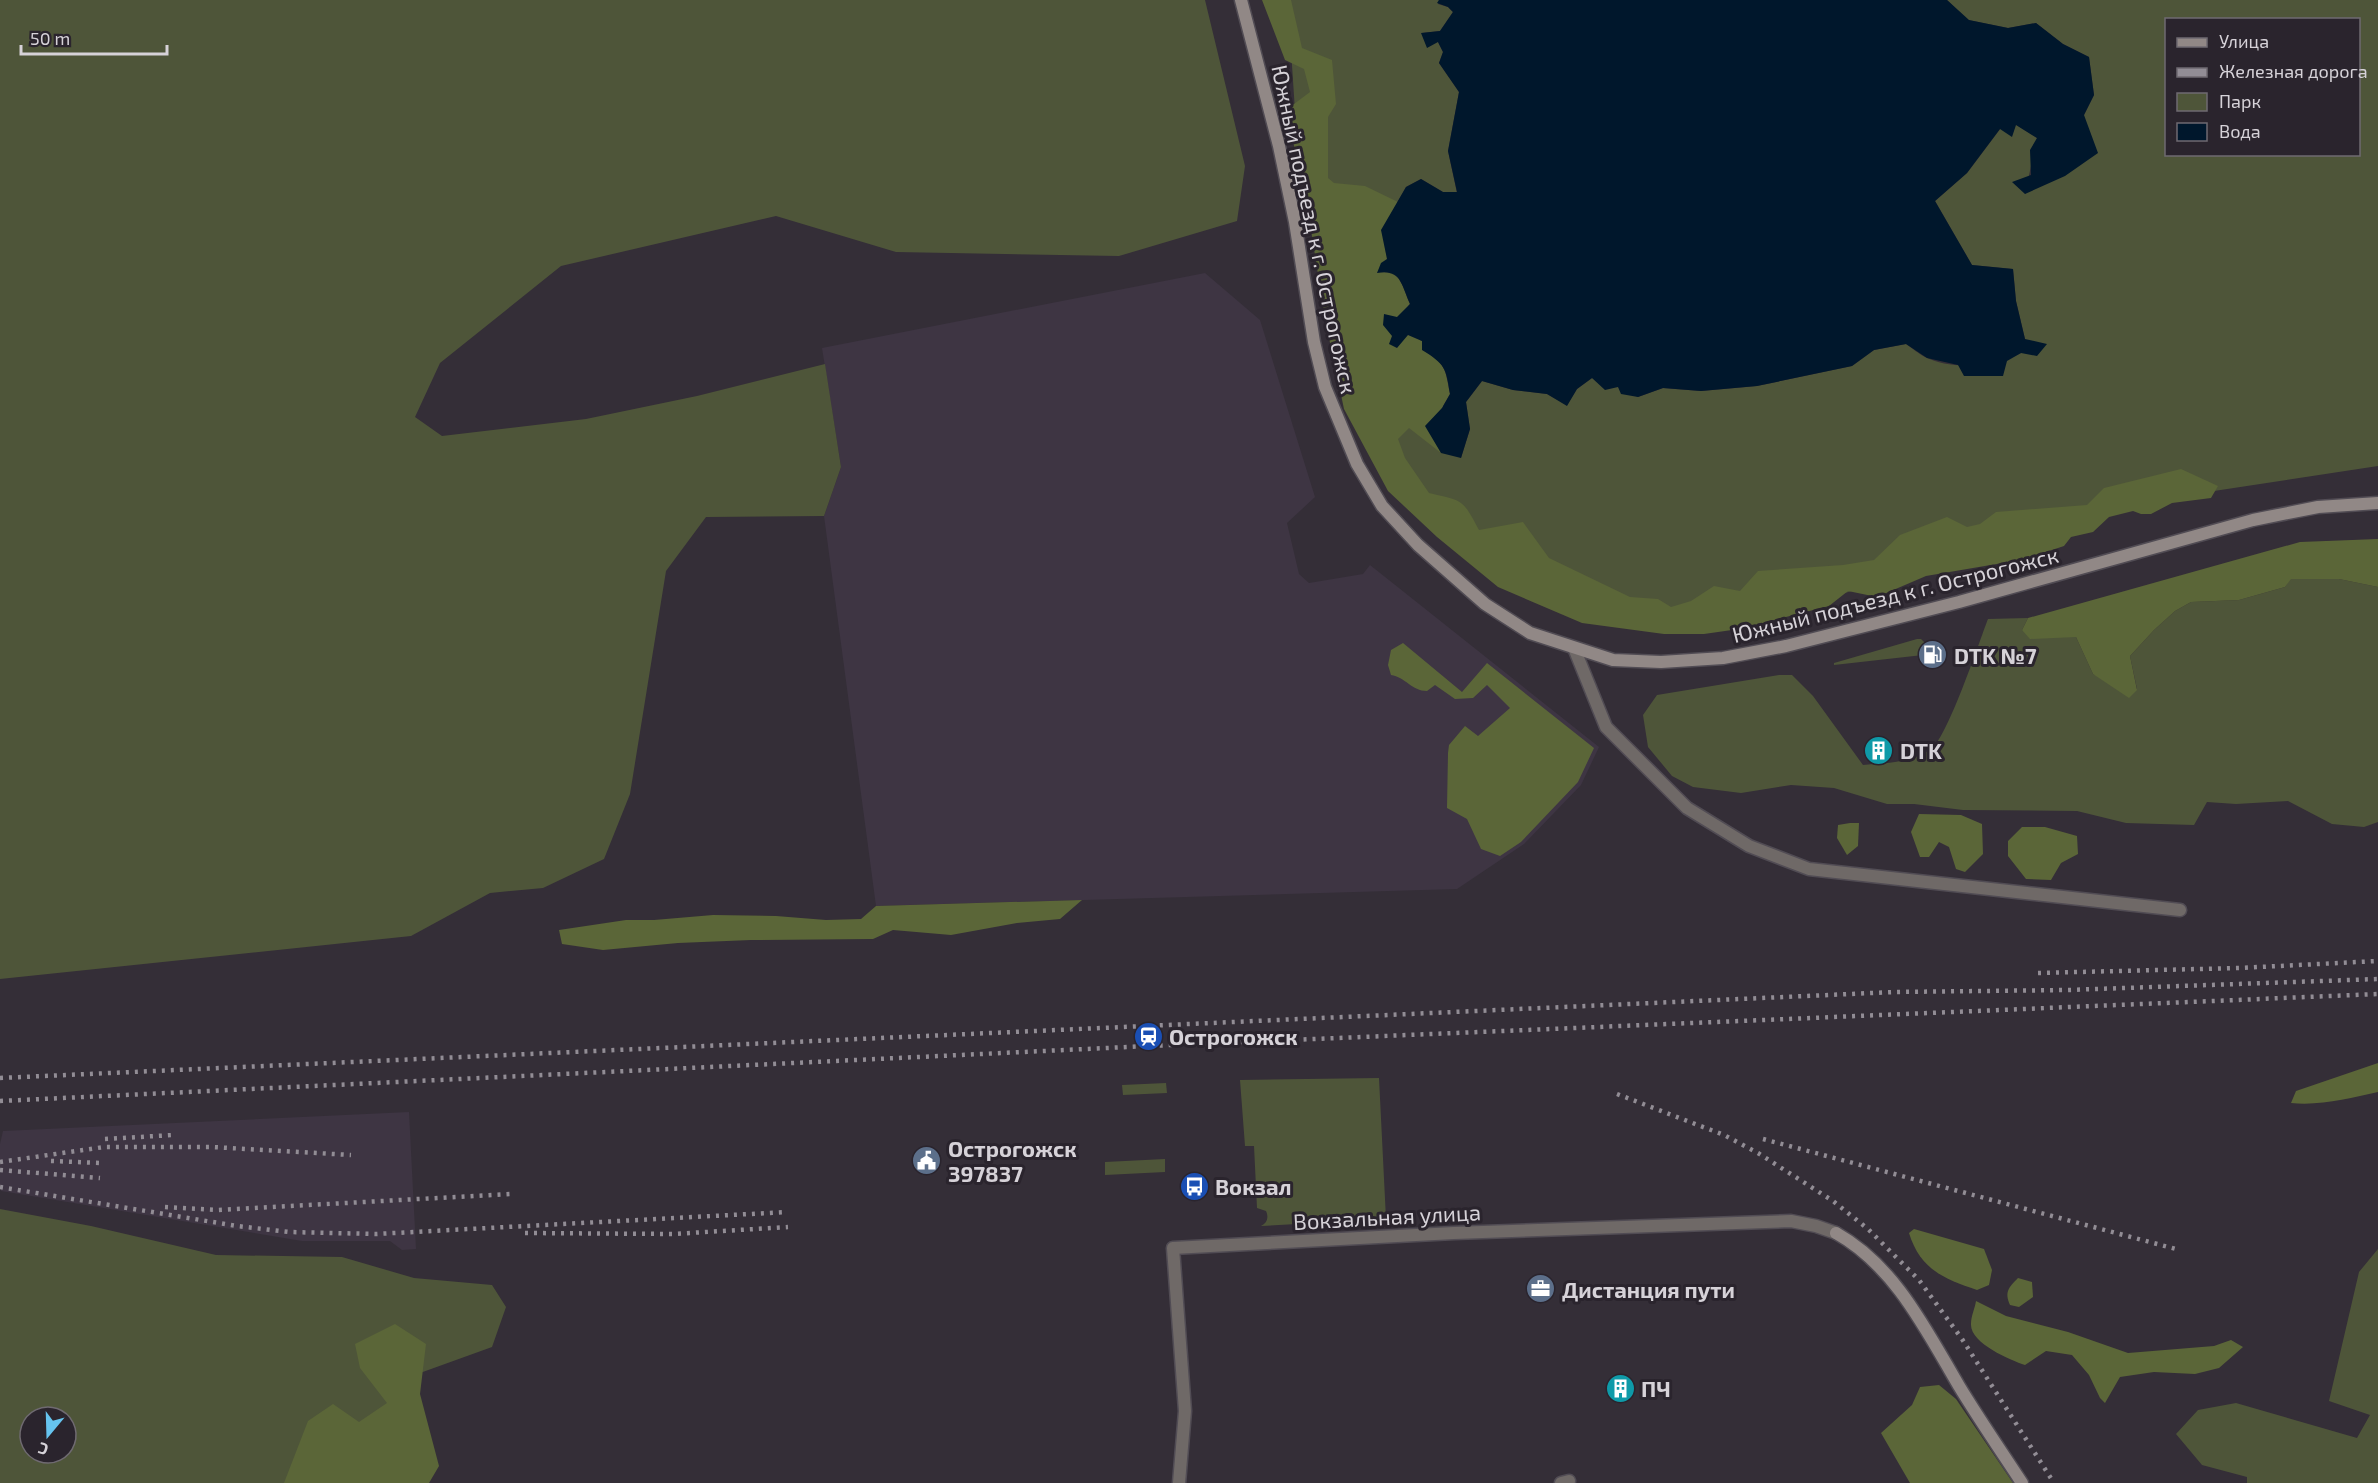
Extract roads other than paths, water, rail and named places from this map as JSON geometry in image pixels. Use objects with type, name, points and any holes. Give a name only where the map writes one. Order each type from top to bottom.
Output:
[{"type":"main road","name":"Южный подъезд к г. Острогожск","points":[[1241,0],[1279,146],[1295,222],[1314,342],[1325,387],[1357,464],[1382,506],[1433,559],[1485,604],[1530,633],[1613,660],[1661,662],[1723,658],[1786,646],[1959,602],[2253,520],[2318,507],[2378,503]]},
{"type":"main road","points":[[1836,1233],[1862,1250],[1892,1281],[1925,1326],[1960,1388],[2022,1483]]},
{"type":"street","points":[[1574,648],[1606,727],[1687,808],[1749,846],[1809,869],[2180,910]]},
{"type":"street","name":"Вокзальная улица","points":[[1179,1483],[1185,1411],[1173,1248],[1454,1233],[1791,1221],[1836,1233]]},
{"type":"water","points":[[1439,0],[1947,0],[1969,20],[2008,28],[2036,23],[2063,44],[2089,57],[2094,95],[2084,115],[2098,153],[2065,176],[2025,194],[2012,182],[2031,175],[2030,150],[2037,138],[2016,125],[2012,137],[2000,129],[1967,173],[1935,201],[1972,265],[2013,269],[2016,301],[2025,339],[2047,344],[2037,356],[2021,353],[2007,361],[2003,376],[1964,376],[1958,365],[1927,358],[1906,344],[1874,350],[1852,366],[1757,386],[1701,391],[1663,388],[1638,397],[1621,394],[1618,387],[1605,390],[1592,378],[1577,389],[1567,406],[1547,394],[1513,390],[1482,381],[1466,402],[1470,429],[1461,458],[1441,453],[1425,426],[1442,408],[1450,394],[1445,372],[1436,359],[1422,350],[1422,341],[1408,335],[1397,348],[1389,344],[1392,336],[1383,325],[1384,314],[1397,317],[1410,304],[1396,276],[1385,272],[1377,273],[1381,263],[1387,259],[1381,230],[1406,187],[1421,179],[1443,192],[1457,192],[1448,151],[1459,92],[1439,63],[1443,52],[1438,42],[1427,48],[1421,33],[1440,31],[1453,12],[1448,7],[1437,3]]},
{"type":"railway","points":[[2038,973],[2239,968],[2378,961]]},
{"type":"railway","points":[[0,1078],[1894,992],[2068,990],[2378,979]]},
{"type":"railway","points":[[0,1101],[1148,1046],[2378,994]]},
{"type":"railway","points":[[1617,1094],[1724,1135],[1758,1153],[1833,1201],[1868,1229],[1919,1280],[1962,1339],[2054,1483]]},
{"type":"railway","points":[[105,1139],[173,1135]]},
{"type":"railway","points":[[1763,1139],[2176,1249]]},
{"type":"railway","points":[[0,1162],[104,1147],[212,1147],[351,1155]]},
{"type":"railway","points":[[51,1161],[101,1163]]},
{"type":"railway","points":[[0,1170],[100,1178]]},
{"type":"railway","points":[[0,1187],[237,1226],[289,1232],[376,1234],[787,1212]]},
{"type":"railway","points":[[165,1207],[218,1210],[510,1194]]},
{"type":"railway","points":[[525,1233],[673,1234],[788,1227]]},
{"type":"place","name":"DTK №7","points":[[1933,655]]},
{"type":"place","name":"DTK","points":[[1879,750]]},
{"type":"place","name":"Острогожск","points":[[1148,1036]]},
{"type":"place","name":"Острогожск 397837","points":[[927,1161]]},
{"type":"place","name":"Вокзал","points":[[1194,1186]]},
{"type":"place","name":"Дистанция пути","points":[[1541,1289]]},
{"type":"place","name":"ПЧ","points":[[1620,1388]]}]
